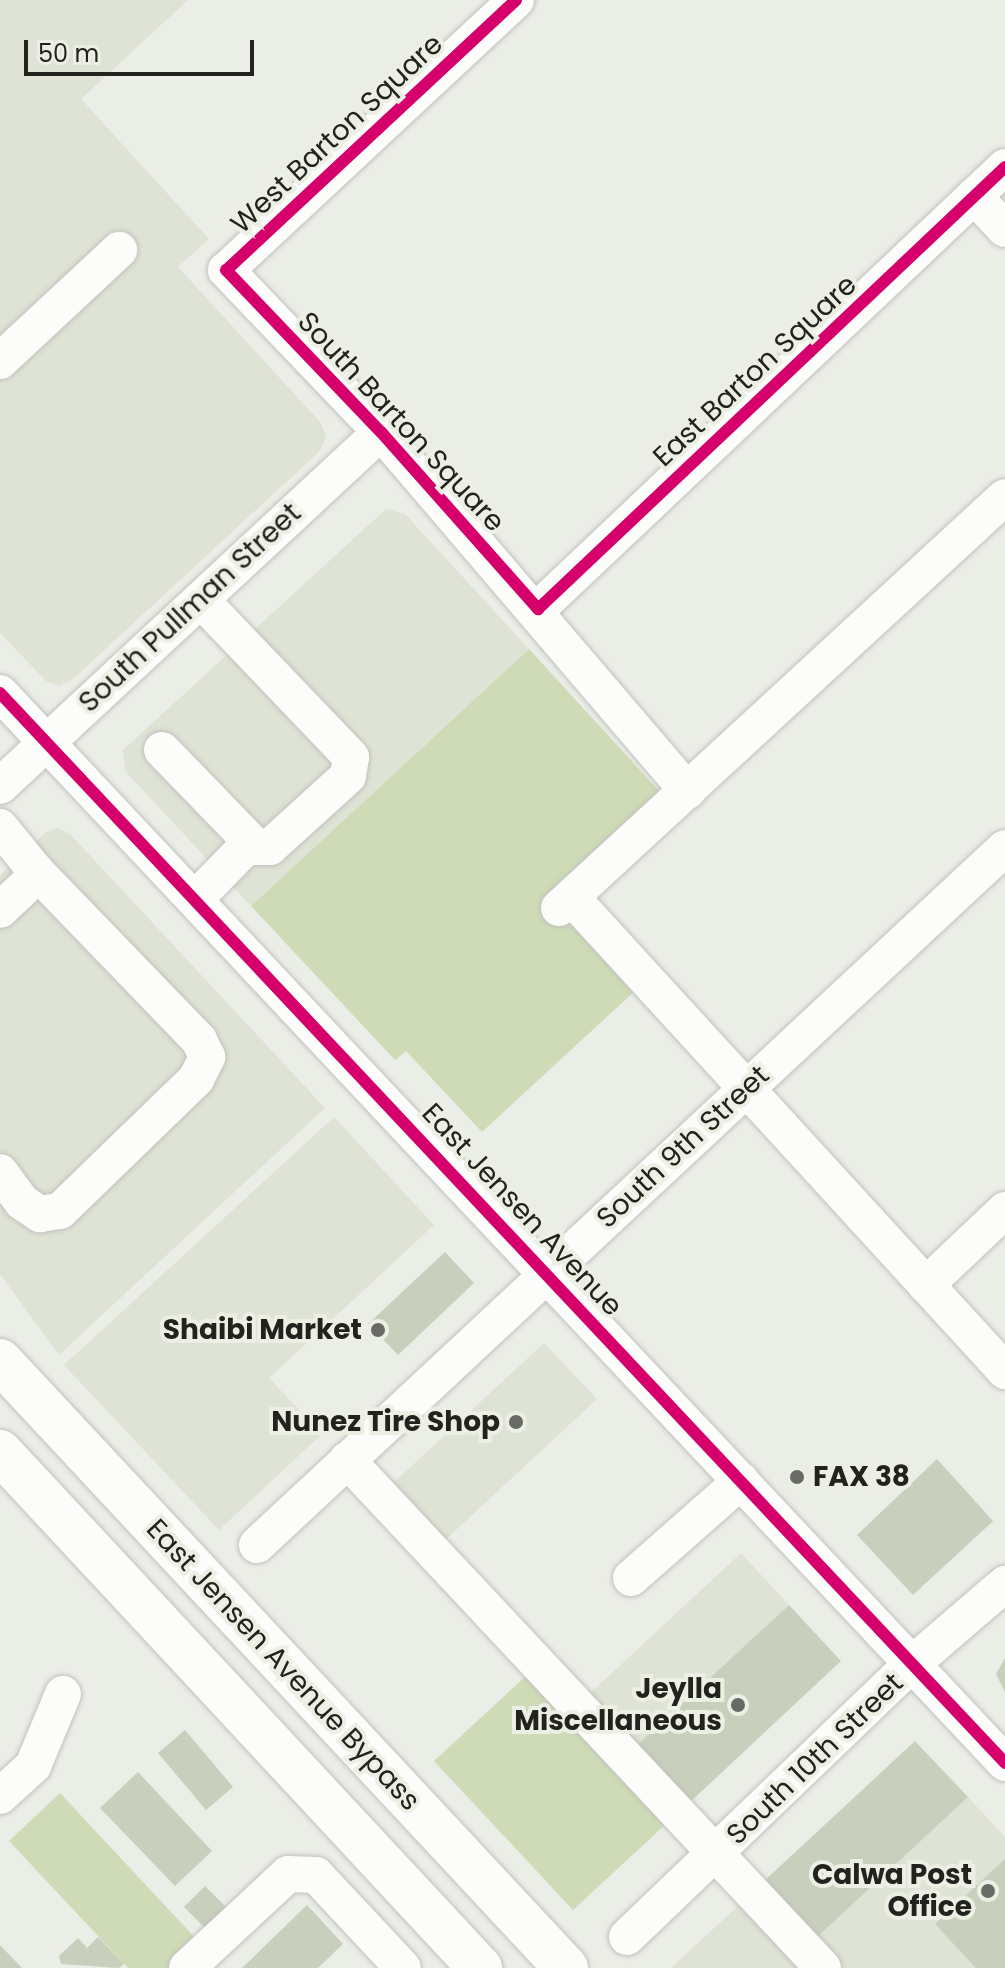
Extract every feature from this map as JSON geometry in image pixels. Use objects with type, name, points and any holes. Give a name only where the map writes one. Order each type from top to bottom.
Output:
[{"type":"main road","name":"East Jensen Avenue Bypass","points":[[0,1361],[566,1968]]},
{"type":"main road","points":[[0,1452],[480,1968]]},
{"type":"street","name":"West Barton Square","points":[[226,270],[516,0]]},
{"type":"street","name":"East Barton Square","points":[[538,609],[1005,167]]},
{"type":"street","points":[[974,196],[1005,229]]},
{"type":"street","points":[[0,361],[119,250]]},
{"type":"street","name":"South Barton Square","points":[[226,270],[381,432],[538,609],[688,791]]},
{"type":"street","name":"South Pullman Street","points":[[0,786],[381,432]]},
{"type":"street","points":[[1005,497],[565,903],[746,1088],[1005,1371]]},
{"type":"street","points":[[162,750],[251,842],[270,847],[348,776],[351,757],[201,600]]},
{"type":"street","name":"East Jensen Avenue","points":[[0,693],[549,1272],[1005,1763]]},
{"type":"street","points":[[0,827],[35,870],[199,1040],[207,1057],[196,1079],[60,1211],[40,1214],[22,1202],[0,1172]]},
{"type":"street","points":[[195,899],[251,842]]},
{"type":"street","name":"South 9th Street","points":[[257,1545],[1005,848]]},
{"type":"street","points":[[0,910],[33,879],[35,870]]},
{"type":"street","points":[[926,1285],[1005,1210]]},
{"type":"street","points":[[347,1460],[823,1968]]},
{"type":"street","points":[[631,1578],[741,1481]]},
{"type":"street","name":"South 10th Street","points":[[627,1937],[912,1664],[1005,1584]]},
{"type":"street","points":[[0,1796],[33,1766],[63,1694]]},
{"type":"street","points":[[187,1968],[288,1874],[316,1875],[403,1968]]},
{"type":"shaded area","points":[[0,0],[188,0],[81,99],[209,239],[178,267],[321,423],[326,437],[320,451],[72,680],[59,686],[46,681],[0,633]]},
{"type":"shaded area","points":[[386,509],[405,514],[529,649],[251,906],[125,771],[123,750]]},
{"type":"shaded area","points":[[58,828],[70,834],[325,1108],[59,1355],[0,1274],[0,875],[46,832]]},
{"type":"shaded area","points":[[334,1117],[434,1225],[269,1378],[322,1434],[219,1530],[64,1365]]},
{"type":"shaded area","points":[[544,1343],[597,1399],[442,1543],[389,1487]]},
{"type":"shaded area","points":[[741,1553],[789,1605],[634,1748],[586,1697]]},
{"type":"shaded area","points":[[968,1797],[1005,1837],[1005,1968],[839,1968],[813,1941]]},
{"type":"shaded area","points":[[740,1904],[800,1968],[671,1968]]},
{"type":"green space","points":[[529,649],[671,804],[559,908],[636,990],[482,1132],[406,1051],[395,1060],[251,906]]},
{"type":"green space","points":[[527,1675],[666,1824],[573,1910],[434,1761]]},
{"type":"green space","points":[[60,1793],[199,1942],[171,1968],[128,1968],[9,1841]]},
{"type":"building","points":[[445,1252],[474,1283],[398,1355],[368,1324]]},
{"type":"building","points":[[937,1459],[993,1521],[913,1595],[857,1535]]},
{"type":"building","name":"Jeylla Miscellaneous","points":[[789,1605],[841,1661],[687,1805],[634,1748]]},
{"type":"building","points":[[1005,1658],[1005,1692],[996,1674]]},
{"type":"building","points":[[185,1730],[233,1787],[206,1810],[158,1753]]},
{"type":"building","points":[[915,1741],[968,1797],[813,1941],[761,1884]]},
{"type":"building","points":[[138,1772],[212,1851],[175,1886],[100,1808]]},
{"type":"building","name":"Calwa Post Office","points":[[1005,1859],[1005,1968],[976,1968],[935,1924]]},
{"type":"building","points":[[205,1886],[228,1909],[207,1930],[184,1907]]},
{"type":"building","points":[[307,1905],[343,1944],[318,1968],[242,1968]]},
{"type":"building","points":[[98,1937],[124,1964],[119,1968],[61,1964],[59,1956],[78,1938],[87,1948]]},
{"type":"building","points":[[0,1945],[22,1968],[0,1968]]},
{"type":"cycle path","points":[[516,0],[226,270],[381,432],[538,609],[1005,167]]},
{"type":"cycle path","points":[[0,693],[1005,1763]]},
{"type":"place","name":"Shaibi Market","points":[[378,1330]]},
{"type":"place","name":"Nunez Tire Shop","points":[[516,1422]]},
{"type":"place","name":"FAX 38","points":[[797,1477]]},
{"type":"place","name":"Jeylla Miscellaneous","points":[[738,1705]]},
{"type":"place","name":"Calwa Post Office","points":[[988,1891]]}]
